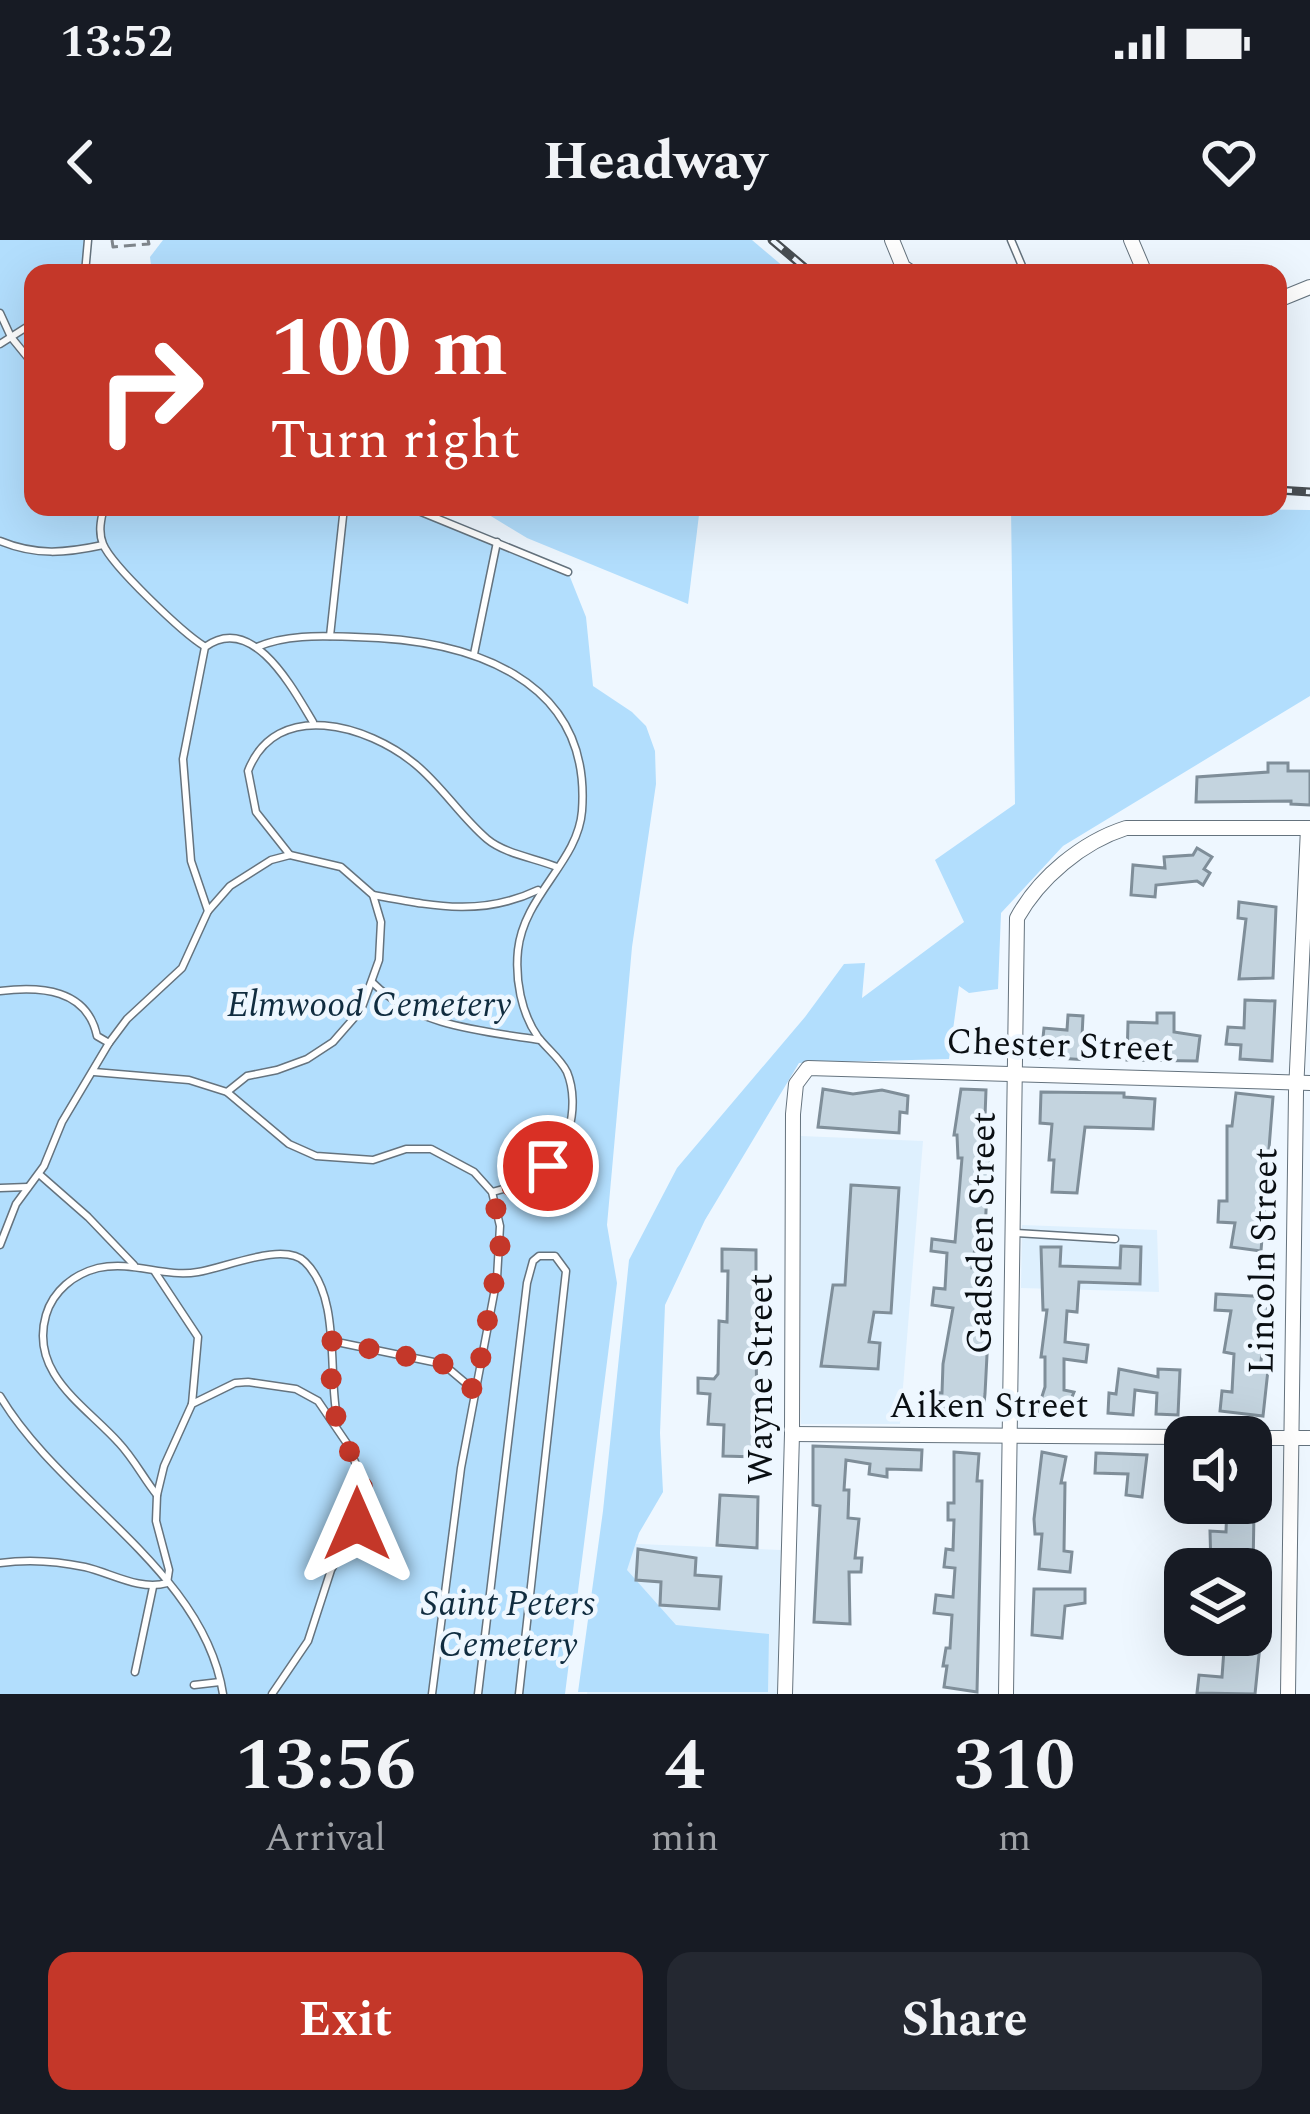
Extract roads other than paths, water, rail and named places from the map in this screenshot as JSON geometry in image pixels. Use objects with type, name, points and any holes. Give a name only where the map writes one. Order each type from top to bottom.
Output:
[{"type":"street","name":"Gadsden Street","points":[[1006,1694],[1017,918],[1028,898],[1066,862],[1098,837],[1126,828],[1309,828]]},
{"type":"street","name":"Lincoln Street","points":[[1288,1694],[1309,828]]},
{"type":"street","name":"Chester Street","points":[[808,1068],[1303,1083]]},
{"type":"street","name":"Wayne Street","points":[[785,1694],[793,1434],[793,1114],[796,1084],[808,1068]]},
{"type":"street","name":"Aiken Street","points":[[793,1434],[1164,1437]]},
{"type":"street","points":[[1272,1438],[1310,1438]]},
{"type":"lane","points":[[0,313],[24,353]]},
{"type":"lane","points":[[0,344],[24,329]]},
{"type":"lane","points":[[102,516],[104,545],[165,612],[205,646]]},
{"type":"lane","points":[[330,636],[343,516]]},
{"type":"lane","points":[[432,516],[568,572]]},
{"type":"lane","points":[[0,541],[35,552],[67,553],[104,545]]},
{"type":"lane","points":[[474,654],[497,542]]},
{"type":"lane","points":[[256,647],[275,639],[330,636],[417,640],[474,654],[507,669],[544,697],[567,728],[576,749],[582,788],[580,824],[523,928],[518,965],[527,1019],[566,1070],[571,1087],[566,1138],[539,1175],[492,1192]]},
{"type":"lane","points":[[205,646],[232,639],[256,647],[286,679],[313,722]]},
{"type":"lane","points":[[205,646],[183,759],[191,861],[208,911]]},
{"type":"lane","points":[[290,855],[256,812],[248,771],[266,741],[286,729],[313,722],[347,729],[410,760],[493,844],[557,867]]},
{"type":"lane","points":[[0,1245],[10,1217],[39,1174],[62,1122],[109,1043],[127,1019],[182,968],[208,911],[242,876],[290,855],[340,867],[373,895],[443,909],[513,902],[542,888]]},
{"type":"lane","points":[[227,1092],[247,1076],[291,1066],[333,1042],[361,1010],[373,982],[382,936],[373,895]]},
{"type":"lane","points":[[373,982],[390,1000],[430,1019],[540,1040]]},
{"type":"lane","points":[[0,991],[33,988],[69,997],[94,1018],[98,1036],[109,1043]]},
{"type":"lane","points":[[94,1072],[189,1080],[227,1092],[304,1152],[331,1160],[373,1160],[406,1149],[431,1149],[474,1172],[492,1192],[500,1249],[461,1468],[432,1694]]},
{"type":"lane","points":[[39,1174],[134,1265]]},
{"type":"lane","points":[[0,1188],[28,1187]]},
{"type":"lane","points":[[1012,1232],[1115,1239]]},
{"type":"lane","points":[[157,1495],[122,1446],[72,1399],[52,1370],[42,1342],[46,1315],[61,1288],[100,1268],[134,1265],[155,1272],[196,1273],[278,1254],[298,1258],[317,1282],[332,1341],[332,1391],[339,1429],[359,1471],[365,1498],[357,1524],[331,1570],[308,1641],[272,1694]]},
{"type":"lane","points":[[478,1694],[527,1283],[533,1261],[546,1255],[563,1264],[566,1281],[519,1694]]},
{"type":"lane","points":[[155,1272],[198,1337],[192,1404],[164,1466],[157,1495],[156,1521],[169,1570],[167,1583]]},
{"type":"lane","points":[[332,1341],[443,1364],[475,1391]]},
{"type":"lane","points":[[192,1404],[235,1383],[265,1384],[308,1394],[339,1429]]},
{"type":"lane","points":[[0,1396],[41,1454],[134,1544],[167,1583],[212,1651],[223,1694]]},
{"type":"lane","points":[[0,1563],[78,1565],[153,1587],[167,1583]]},
{"type":"lane","points":[[135,1672],[153,1587]]},
{"type":"lane","points":[[194,1685],[221,1682]]},
{"type":"railway","points":[[772,240],[800,264]]},
{"type":"railway","points":[[1287,491],[1310,492]]},
{"type":"park label","name":"Elmwood Cemetery","points":[[369,1005]]},
{"type":"park label","name":"Saint Peters Cemetery","points":[[508,1624]]}]
